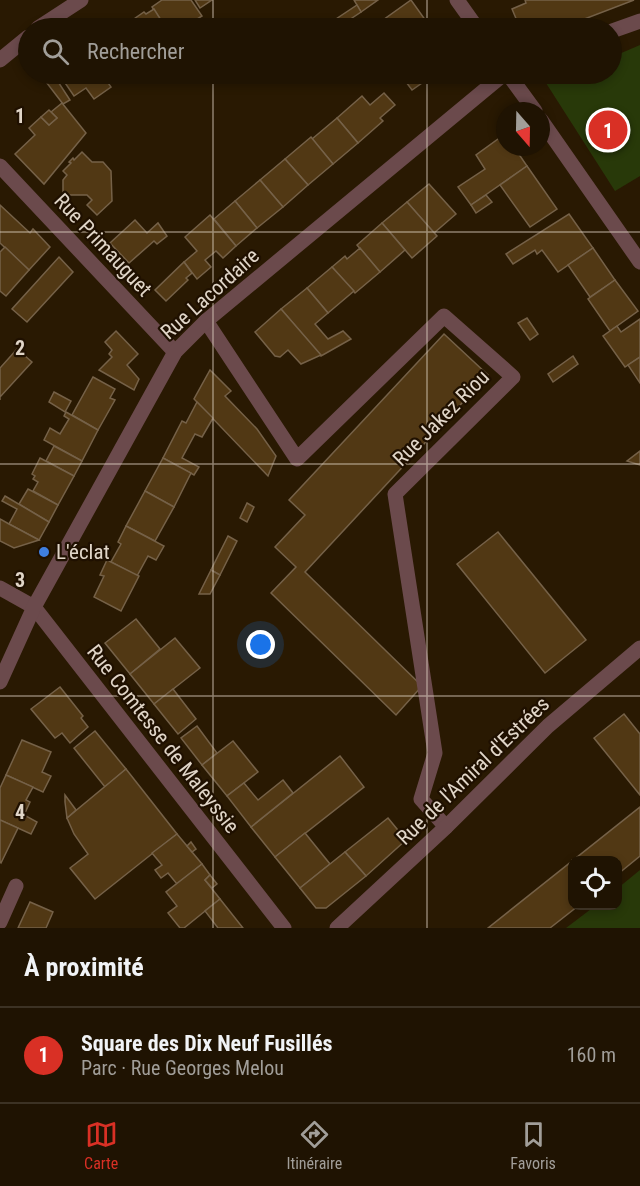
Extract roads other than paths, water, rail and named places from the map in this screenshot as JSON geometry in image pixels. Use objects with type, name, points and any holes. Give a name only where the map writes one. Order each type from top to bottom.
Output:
[{"type":"street","points":[[53,18],[81,0]]},
{"type":"street","points":[[457,0],[470,18]]},
{"type":"street","points":[[622,27],[640,21]]},
{"type":"street","points":[[0,60],[18,45]]},
{"type":"street","name":"Rue Lacordaire","points":[[0,682],[34,607],[175,352],[206,321],[494,84]]},
{"type":"street","points":[[514,84],[527,102]]},
{"type":"street","points":[[550,133],[640,262]]},
{"type":"street","name":"Rue Primauguet","points":[[0,166],[175,352]]},
{"type":"street","name":"Rue Jakez Riou","points":[[206,321],[297,459],[444,316],[513,377],[395,494],[435,753],[421,799],[446,826]]},
{"type":"street","name":"Rue Comtesse de Maleyssie","points":[[0,588],[34,607],[284,928]]},
{"type":"street","name":"Rue de l'Amiral d'Estrées","points":[[337,928],[548,726],[640,648]]},
{"type":"street","points":[[0,922],[16,886]]},
{"type":"place","name":"Square des Dix Neuf Fusillés","points":[[608,130]]},
{"type":"place","name":"L'éclat","points":[[44,552]]}]
